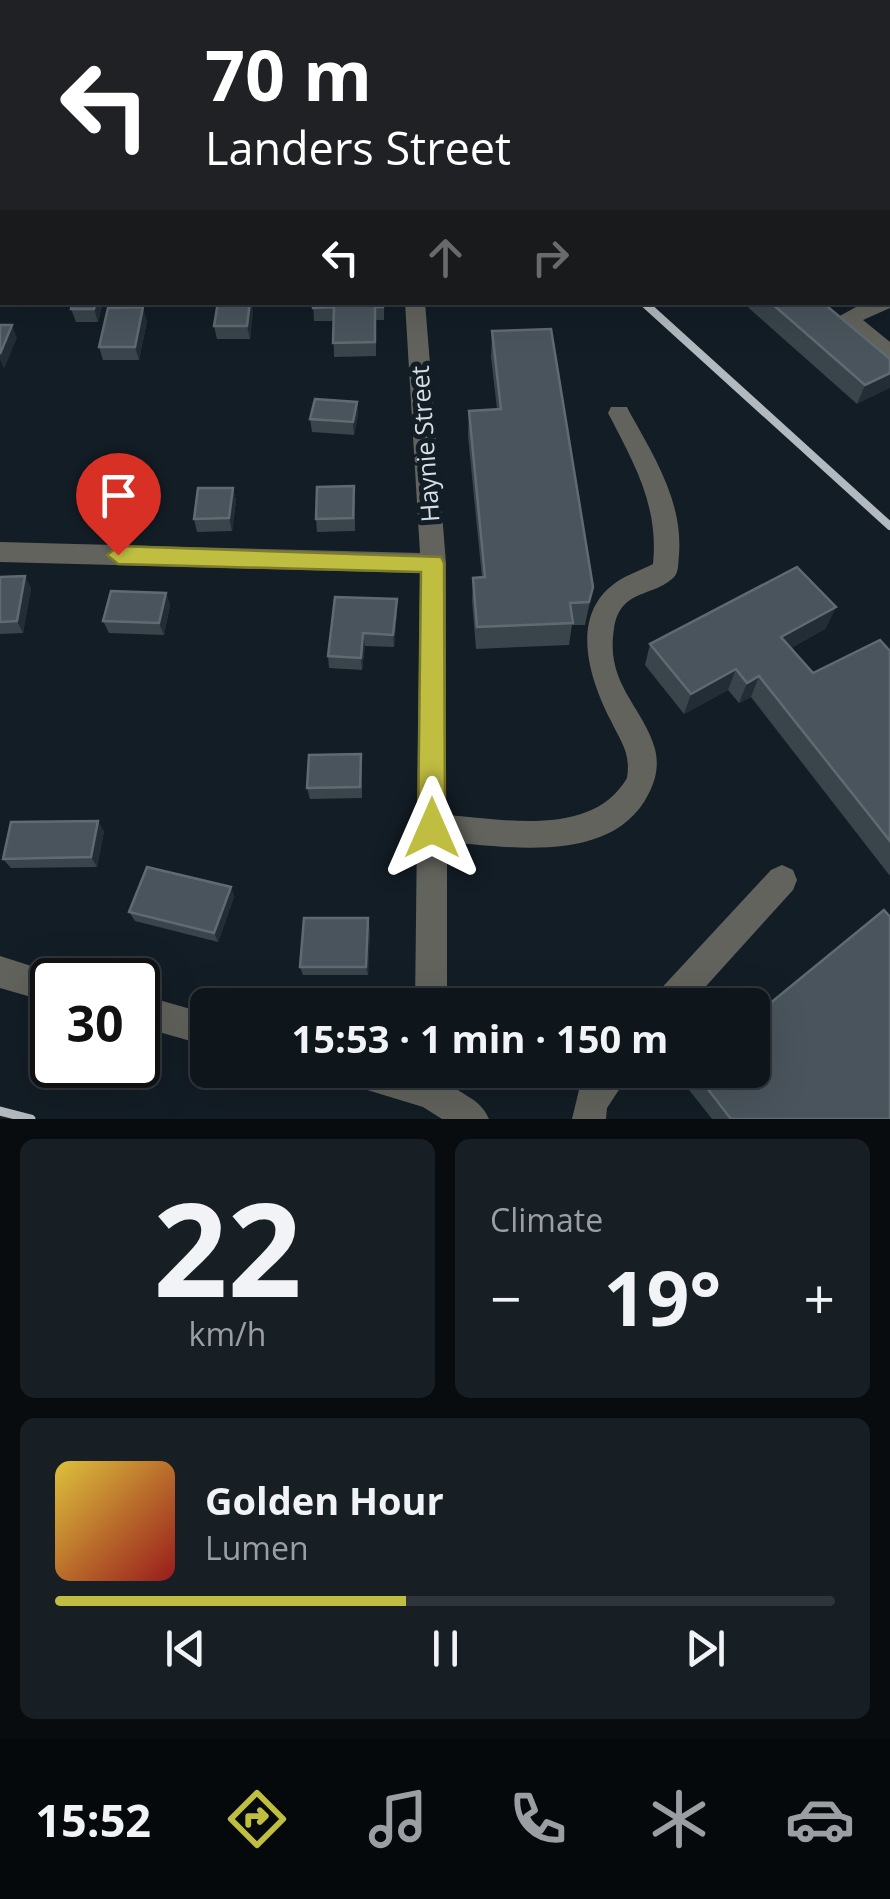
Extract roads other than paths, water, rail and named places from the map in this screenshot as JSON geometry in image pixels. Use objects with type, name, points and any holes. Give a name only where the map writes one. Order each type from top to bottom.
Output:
[{"type":"street","name":"Haynie Street","points":[[415,305],[433,563],[431,988]]},
{"type":"street","points":[[832,305],[890,353]]},
{"type":"street","points":[[847,318],[880,305]]},
{"type":"street","points":[[432,828],[566,832],[601,823],[627,804],[640,781],[642,751],[620,713],[598,656],[602,619],[621,592],[665,570],[670,540],[666,503],[619,413]]},
{"type":"street","points":[[0,552],[433,563]]},
{"type":"street","points":[[682,988],[782,880]]},
{"type":"street","points":[[0,972],[30,981]]},
{"type":"street","points":[[160,1016],[190,1025]]},
{"type":"street","points":[[439,1088],[472,1119]]},
{"type":"street","points":[[589,1119],[591,1102],[602,1088]]},
{"type":"railway","points":[[646,305],[890,526]]},
{"type":"railway","points":[[0,1111],[31,1119]]}]
